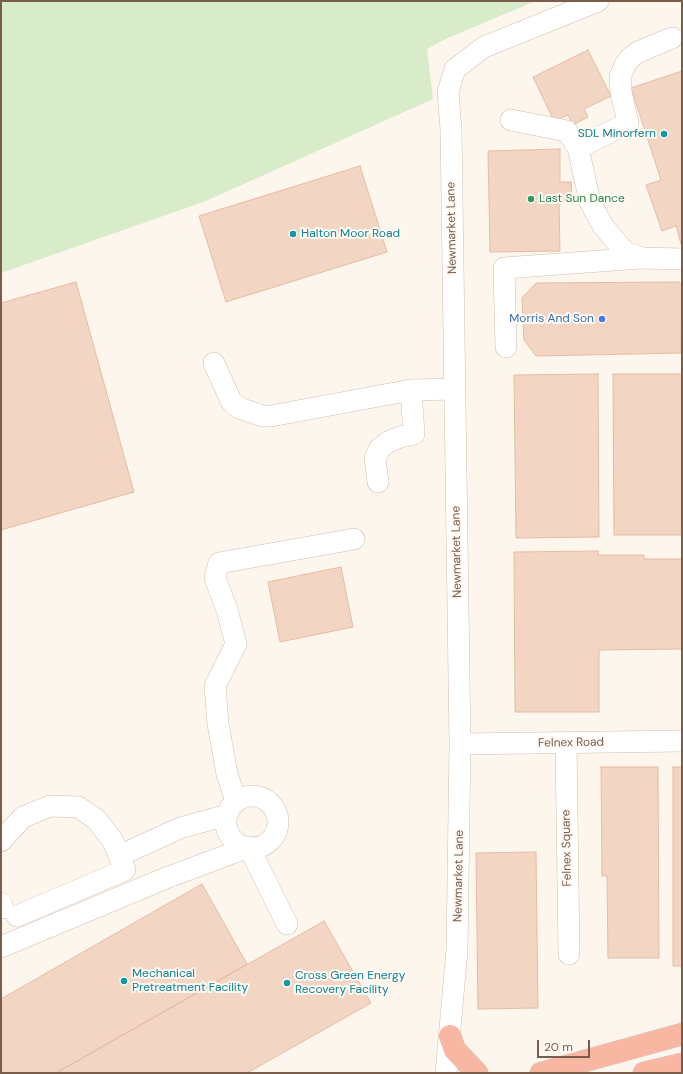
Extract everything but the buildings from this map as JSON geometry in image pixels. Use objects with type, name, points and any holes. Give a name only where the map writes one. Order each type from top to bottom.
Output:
[{"type":"highway","points":[[541,1073],[682,1034]]},
{"type":"highway","points":[[450,1036],[455,1050],[477,1073]]},
{"type":"highway","points":[[644,1073],[682,1064]]},
{"type":"street","name":"Newmarket Lane","points":[[446,1073],[457,950],[460,744],[451,129],[448,92],[455,69],[484,47],[598,1]]},
{"type":"street","points":[[578,148],[628,123],[621,92],[620,78],[625,64],[638,52],[672,38]]},
{"type":"street","points":[[511,120],[567,131],[578,148],[590,202],[603,226],[626,252],[642,258]]},
{"type":"street","points":[[506,347],[504,268],[642,258],[682,259]]},
{"type":"street","points":[[214,363],[231,401],[238,408],[263,416],[271,416],[411,390],[454,389]]},
{"type":"street","points":[[378,482],[375,459],[379,449],[388,442],[400,437],[414,434],[411,390]]},
{"type":"street","points":[[287,924],[249,847],[237,842],[228,832],[226,823],[232,808],[218,724],[215,686],[236,644],[227,610],[215,578],[219,563],[354,539]]},
{"type":"street","name":"Felnex Road","points":[[460,744],[682,742]]},
{"type":"street","name":"Felnex Square","points":[[566,743],[569,954]]},
{"type":"street","points":[[1,947],[166,878],[249,847],[257,847],[271,839],[277,828],[277,815],[268,802],[252,796],[232,808],[180,828],[119,856]]},
{"type":"street","points":[[1,841],[23,817],[50,806],[78,807],[96,820],[113,841],[125,870],[5,908],[27,937]]},
{"type":"green space","points":[[1,1],[536,1],[448,38],[427,49],[433,99],[206,201],[1,273]]},
{"type":"place","name":"SDL Minorfern","points":[[664,134]]},
{"type":"place","name":"Last Sun Dance","points":[[531,199]]},
{"type":"place","name":"Halton Moor Road","points":[[293,234]]},
{"type":"place","name":"Morris And Son","points":[[602,319]]},
{"type":"place","name":"Mechanical Pretreatment Facility","points":[[124,981]]},
{"type":"place","name":"Cross Green Energy Recovery Facility","points":[[287,983]]}]
